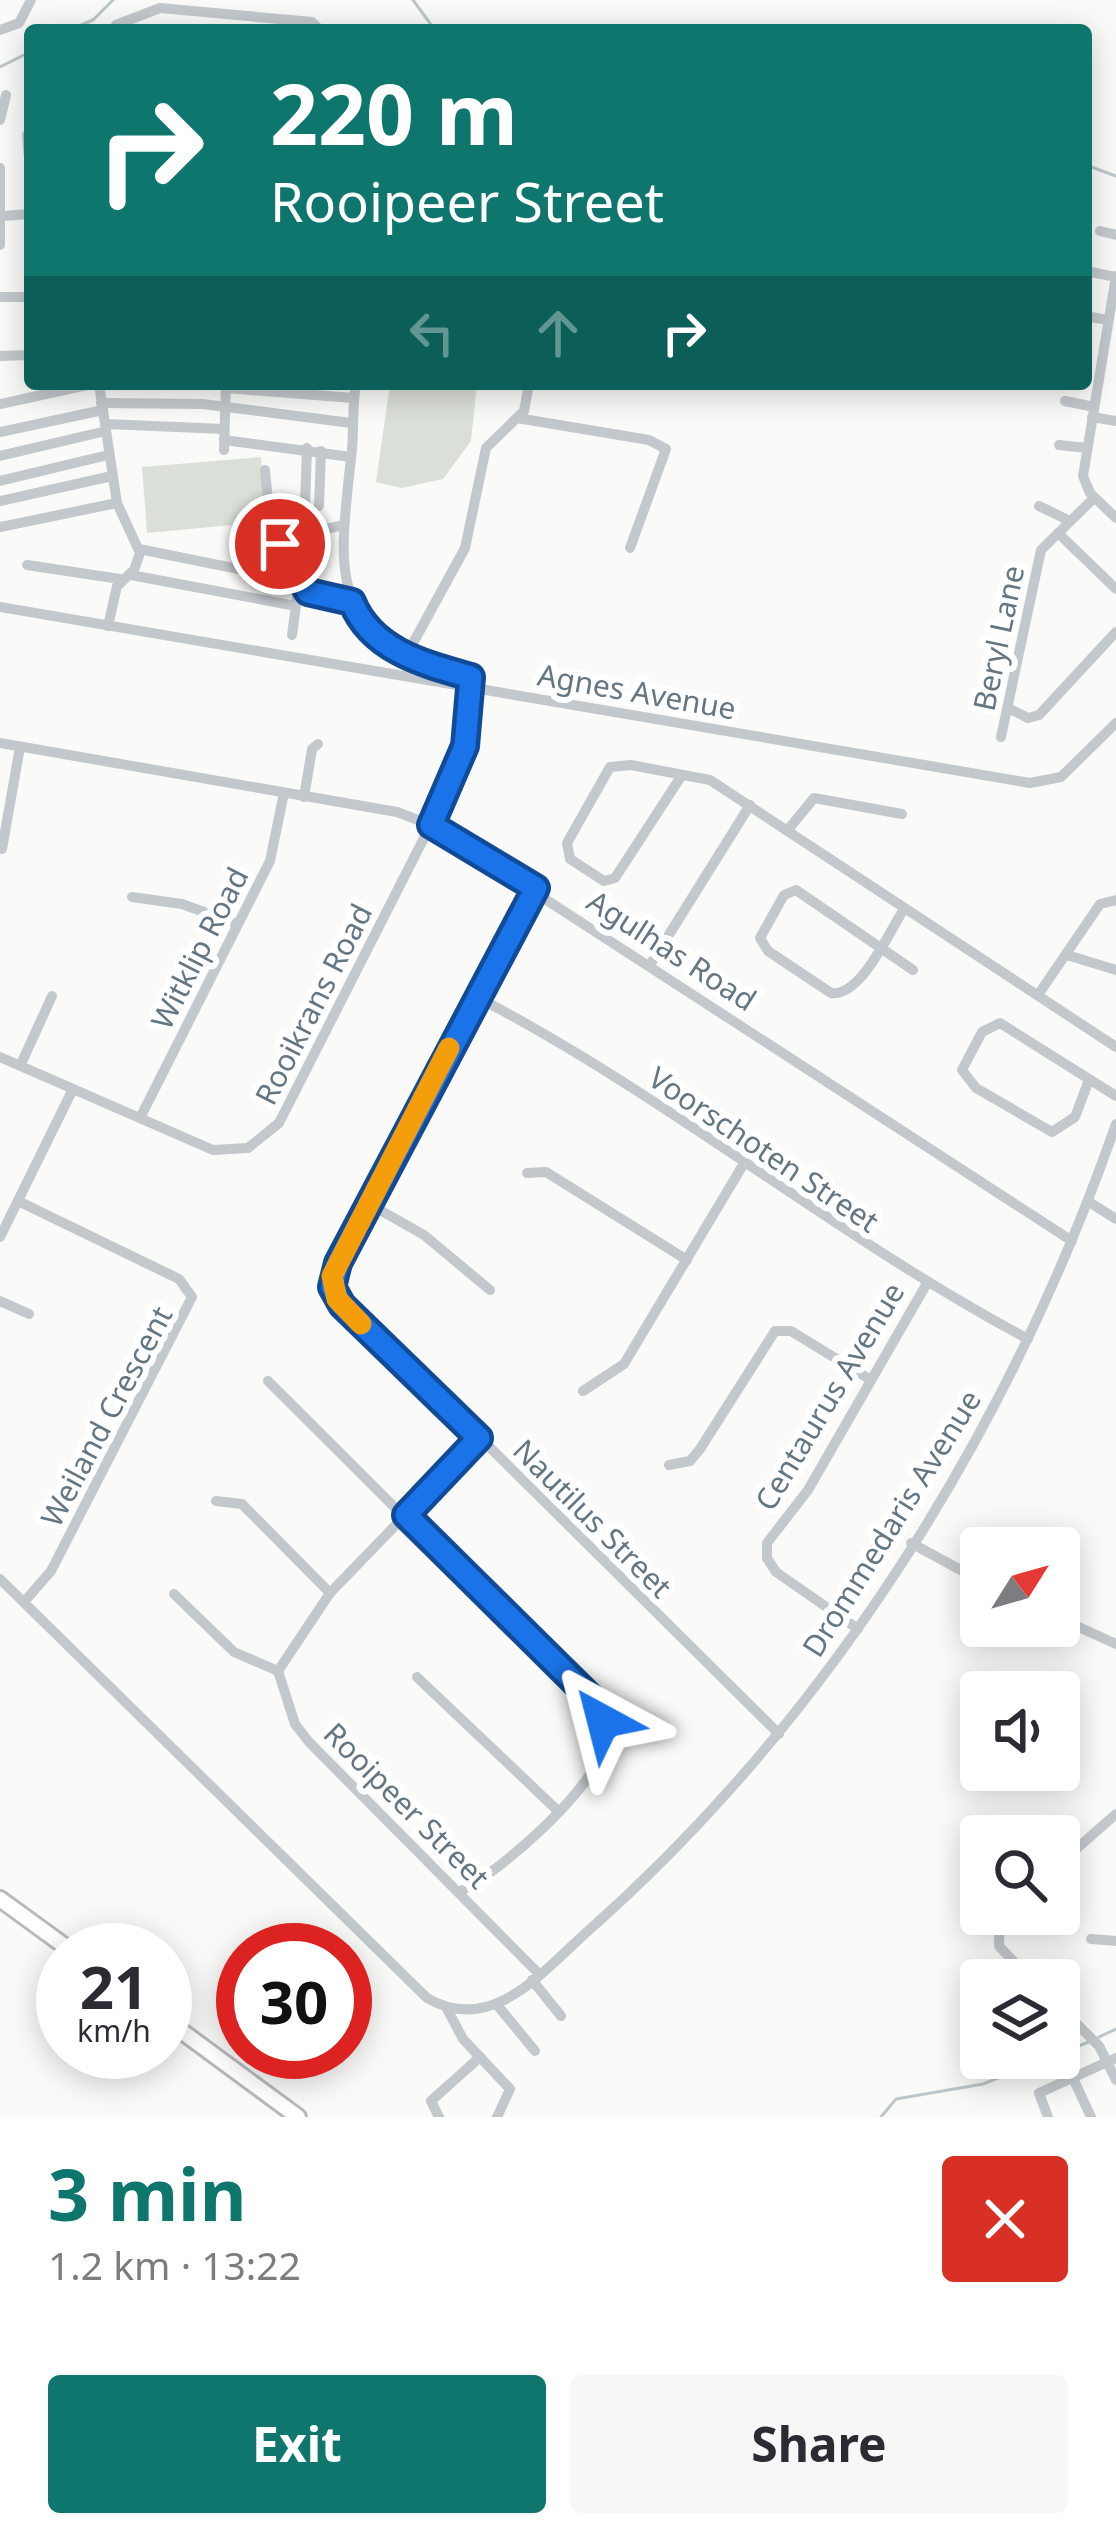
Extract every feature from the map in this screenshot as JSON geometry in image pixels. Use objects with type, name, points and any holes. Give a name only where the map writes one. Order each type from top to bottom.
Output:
[{"type":"main road","points":[[0,1899],[36,1925]]},
{"type":"main road","points":[[192,2039],[298,2117]]},
{"type":"street","points":[[0,30],[17,24],[31,0]]},
{"type":"street","points":[[118,24],[148,10],[275,17],[314,24]]},
{"type":"street","points":[[194,13],[195,24]]},
{"type":"street","points":[[0,119],[7,95]]},
{"type":"street","points":[[0,168],[4,216],[0,245]]},
{"type":"street","points":[[4,216],[24,214]]},
{"type":"street","points":[[1100,230],[1116,235]]},
{"type":"street","points":[[1116,276],[1087,448],[1085,487],[1116,518]]},
{"type":"street","points":[[1092,317],[1108,320]]},
{"type":"street","points":[[1092,361],[1101,363]]},
{"type":"street","points":[[0,404],[67,390]]},
{"type":"street","points":[[98,390],[117,503],[139,549]]},
{"type":"street","points":[[224,440],[226,390]]},
{"type":"street","points":[[268,390],[353,398]]},
{"type":"street","points":[[355,390],[340,526],[352,602],[373,630],[406,656],[468,675],[472,688]]},
{"type":"street","points":[[406,656],[465,548],[487,448],[529,404],[529,390]]},
{"type":"street","points":[[1065,401],[1116,421]]},
{"type":"street","points":[[0,432],[102,406],[167,402],[351,423]]},
{"type":"street","points":[[517,418],[650,440],[666,448],[630,548]]},
{"type":"street","points":[[0,456],[105,428],[307,448],[350,457]]},
{"type":"street","points":[[1059,445],[1087,448]]},
{"type":"street","points":[[307,448],[304,533],[340,526]]},
{"type":"street","points":[[319,506],[321,451]]},
{"type":"street","points":[[0,481],[108,455]]},
{"type":"street","points":[[265,470],[270,521],[303,586],[314,595],[352,602]]},
{"type":"street","points":[[0,501],[112,476]]},
{"type":"street","name":"Beryl Lane","points":[[1001,737],[1040,555],[1094,498]]},
{"type":"street","points":[[0,527],[117,503]]},
{"type":"street","points":[[1039,506],[1070,521]]},
{"type":"street","points":[[1058,533],[1116,589]]},
{"type":"street","points":[[108,626],[139,549]]},
{"type":"street","points":[[139,549],[292,580],[296,606],[292,635]]},
{"type":"street","points":[[27,565],[296,606]]},
{"type":"street","name":"Agnes Avenue","points":[[0,607],[1030,783],[1053,781],[1116,723]]},
{"type":"street","points":[[1008,708],[1028,718],[1039,715],[1116,632]]},
{"type":"street","name":"Rooikrans Road","points":[[0,1057],[222,1152],[248,1148],[273,1130],[461,760],[472,688]]},
{"type":"street","name":"Agulhas Road","points":[[0,743],[397,812],[431,825],[536,888],[1072,1241]]},
{"type":"street","points":[[304,796],[312,749],[318,744]]},
{"type":"street","points":[[2,849],[20,747]]},
{"type":"street","points":[[682,775],[615,878],[604,881],[570,860],[567,843],[605,770],[631,765],[682,775],[716,783],[1116,1047]]},
{"type":"street","name":"Witklip Road","points":[[140,1118],[270,861],[284,794]]},
{"type":"street","points":[[787,831],[814,798],[902,814]]},
{"type":"street","points":[[650,964],[750,805]]},
{"type":"street","points":[[490,1290],[424,1235],[370,1204],[536,888]]},
{"type":"street","points":[[904,909],[881,944],[854,986],[837,995],[768,951],[760,933],[784,895],[796,890],[881,944],[913,970]]},
{"type":"street","points":[[132,897],[182,904],[237,924]]},
{"type":"street","points":[[1038,995],[1100,904],[1116,900]]},
{"type":"street","points":[[1067,955],[1116,970]]},
{"type":"street","points":[[21,1064],[52,996]]},
{"type":"street","name":"Voorschoten Street","points":[[475,997],[554,1039],[926,1285],[1028,1339]]},
{"type":"street","points":[[1089,1080],[1075,1117],[1052,1132],[976,1088],[962,1070],[982,1032],[1000,1023],[1116,1096]]},
{"type":"street","points":[[0,1238],[73,1089]]},
{"type":"street","name":"Drommedaris Avenue","points":[[498,2006],[713,1811],[858,1629],[1028,1339],[1089,1202],[1116,1124]]},
{"type":"street","points":[[584,1391],[624,1364],[742,1165]]},
{"type":"street","points":[[527,1173],[542,1170],[687,1260]]},
{"type":"street","name":"Weiland Crescent","points":[[18,1201],[179,1279],[192,1298],[52,1571],[24,1602]]},
{"type":"street","points":[[1089,1202],[1116,1219]]},
{"type":"street","name":"Nautilus Street","points":[[370,1204],[332,1281],[342,1305],[778,1734]]},
{"type":"street","name":"Centaurus Avenue","points":[[858,1629],[800,1593],[770,1564],[766,1550],[926,1285]]},
{"type":"street","points":[[0,1301],[29,1314]]},
{"type":"street","points":[[669,1465],[690,1461],[704,1445],[775,1331],[791,1331],[871,1380]]},
{"type":"street","points":[[268,1381],[600,1712],[606,1737],[600,1756],[557,1810],[507,1860],[461,1892]]},
{"type":"street","points":[[174,1594],[234,1652],[278,1671],[330,1593],[479,1438]]},
{"type":"street","points":[[217,1501],[242,1504],[330,1593]]},
{"type":"street","points":[[911,1543],[960,1570]]},
{"type":"street","points":[[0,1579],[427,1998],[449,2008],[498,2006],[535,2051]]},
{"type":"street","points":[[1080,1628],[1116,1644]]},
{"type":"street","name":"Rooipeer Street","points":[[278,1671],[301,1733],[461,1892],[535,1977],[561,2015]]},
{"type":"street","points":[[417,1677],[557,1810]]},
{"type":"street","points":[[1080,1846],[1116,1814]]},
{"type":"street","points":[[997,1935],[1013,1959]]},
{"type":"street","points":[[1091,1939],[1116,1941]]},
{"type":"street","points":[[449,2008],[451,2023],[511,2092],[497,2117]]},
{"type":"street","points":[[1080,2026],[1112,2059],[1116,2080]]},
{"type":"street","points":[[439,2117],[431,2101],[480,2057]]},
{"type":"street","points":[[1080,2073],[1112,2059]]},
{"type":"street","points":[[1048,2117],[1039,2094],[1066,2079]]},
{"type":"street","points":[[1073,2079],[1091,2117]]},
{"type":"shaded area","points":[[389,390],[476,390],[471,441],[443,479],[402,488],[376,482]]},
{"type":"shaded area","points":[[261,457],[265,522],[147,533],[142,467]]},
{"type":"waterway","points":[[83,24],[113,0]]},
{"type":"waterway","points":[[413,0],[431,24]]},
{"type":"waterway","points":[[0,67],[24,55]]},
{"type":"waterway","points":[[1092,167],[1116,176]]},
{"type":"waterway","points":[[1099,2037],[1116,2029]]},
{"type":"waterway","points":[[1080,2045],[1091,2041]]},
{"type":"waterway","points":[[881,2117],[896,2099],[996,2079]]},
{"type":"slow traffic","points":[[361,1324],[337,1299],[332,1276],[449,1048]]},
{"type":"route","points":[[280,544],[308,592],[352,602],[386,643],[406,656],[471,677],[465,746],[431,825],[536,888],[338,1263],[332,1287],[342,1305],[479,1438],[406,1515],[590,1697],[603,1721]]}]
